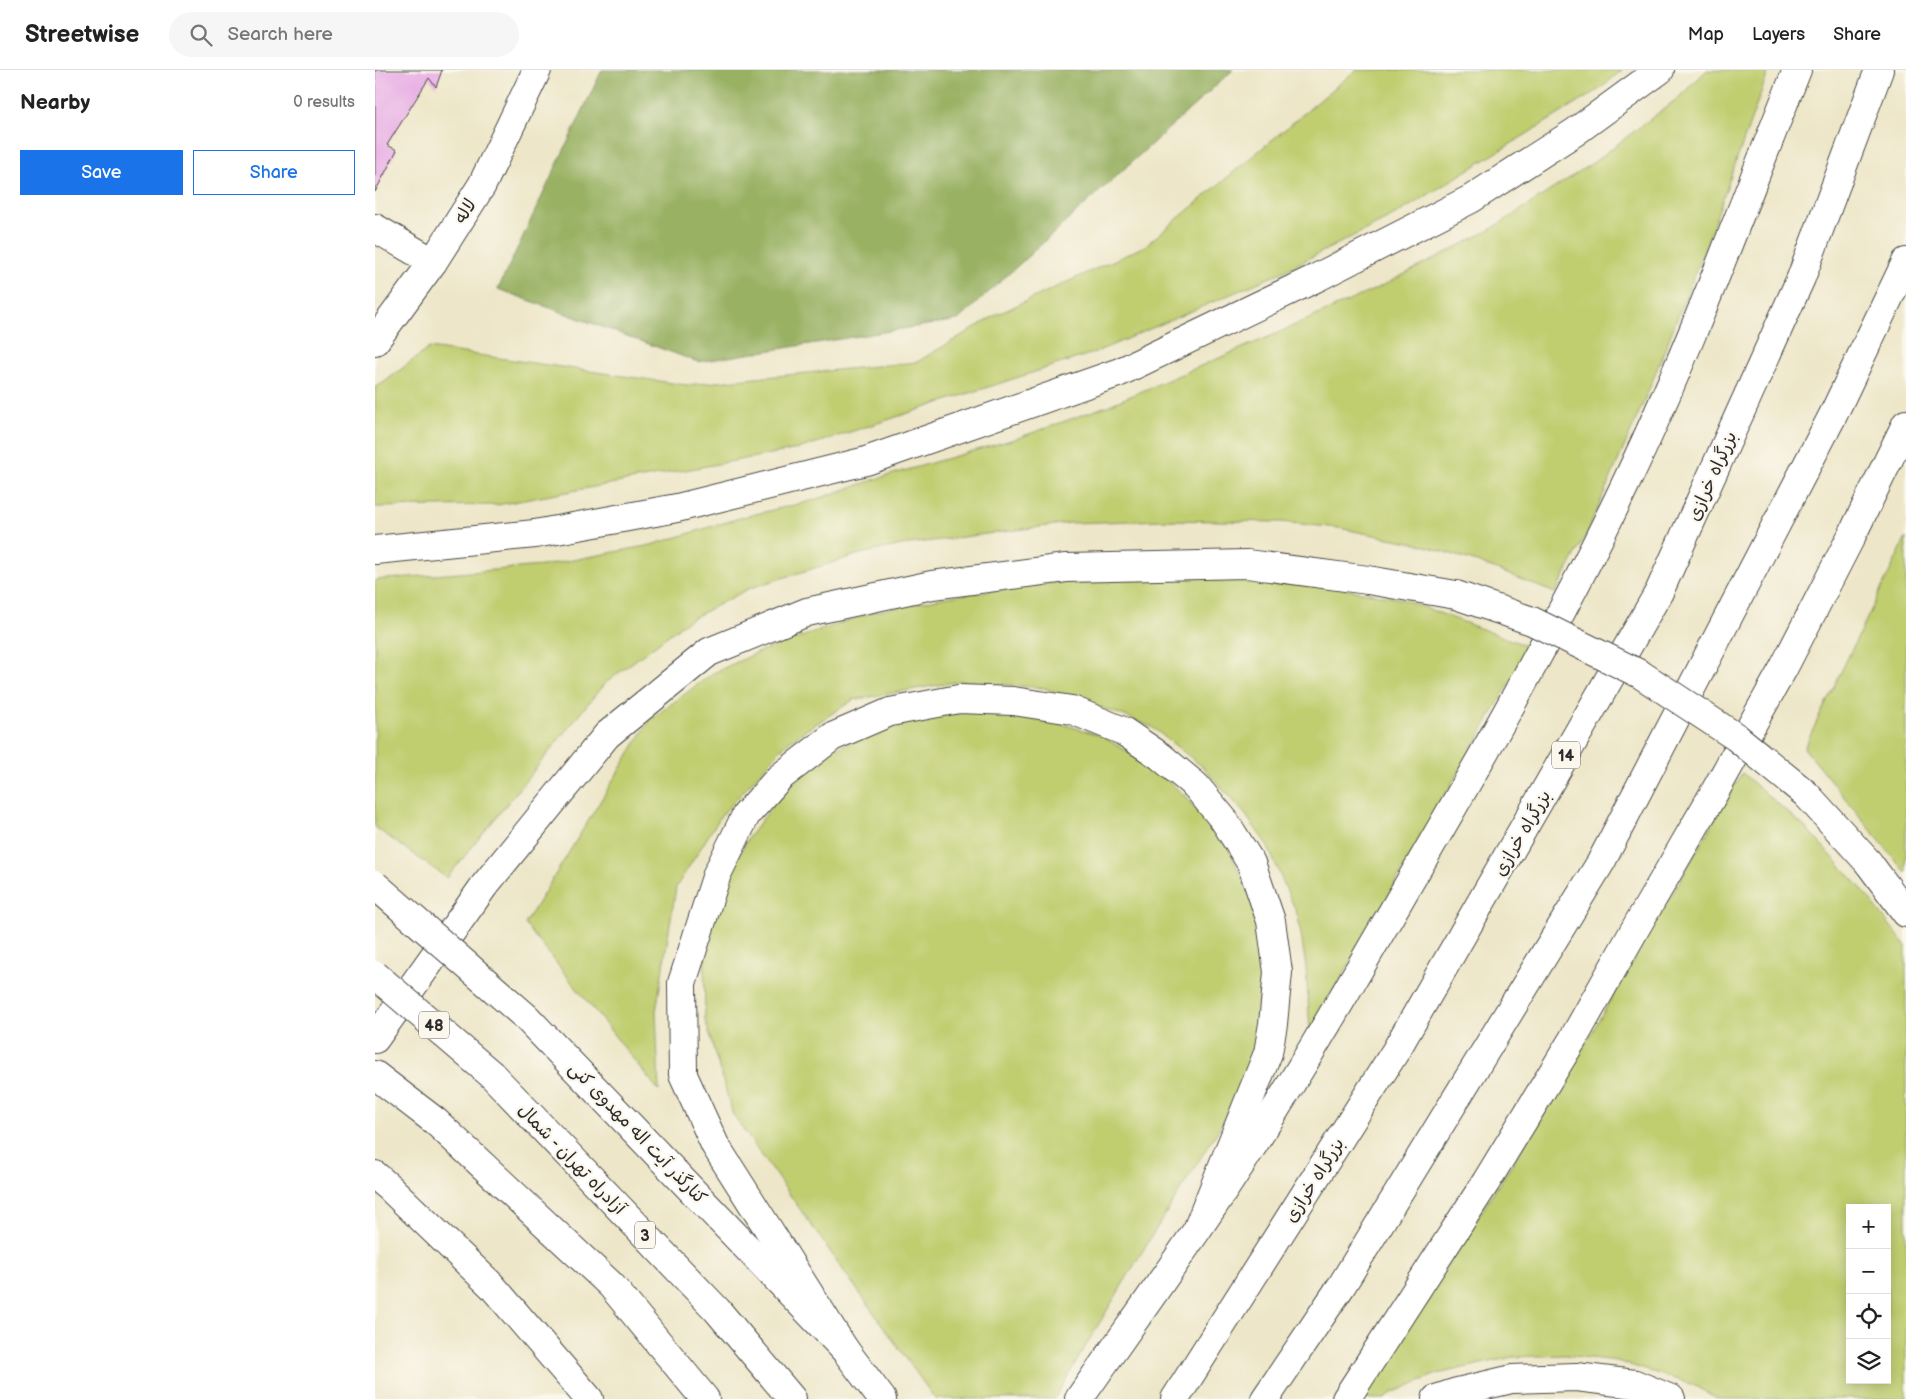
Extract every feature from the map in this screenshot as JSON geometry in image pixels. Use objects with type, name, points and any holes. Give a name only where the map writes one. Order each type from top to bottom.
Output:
[{"type":"main road","name":"لاله","points":[[375,341],[433,262],[482,185],[537,70]]},
{"type":"main road","points":[[375,550],[535,534],[677,508],[866,462],[1120,372],[1316,278],[1471,200],[1575,132],[1660,70]]},
{"type":"main road","points":[[1079,1399],[1244,1159],[1364,961],[1476,768],[1569,600],[1627,482],[1665,397],[1797,70]]},
{"type":"main road","name":"بزرگراه خرازی","points":[[1175,1399],[1395,1052],[1659,592],[1801,278],[1879,70]]},
{"type":"main road","points":[[375,228],[433,262]]},
{"type":"main road","points":[[1265,1399],[1347,1276],[1601,862],[1833,415],[1906,262]]},
{"type":"main road","points":[[1347,1399],[1486,1182],[1573,1039],[1714,794],[1783,669],[1852,535],[1906,424]]},
{"type":"main road","points":[[375,1039],[485,886],[607,735],[709,652],[807,612],[932,586],[1066,568],[1247,564],[1368,580],[1456,595],[1532,621],[1641,674],[1736,737],[1807,794],[1868,862],[1906,913]]},
{"type":"main road","points":[[845,1350],[715,1145],[683,1076],[682,983],[717,874],[747,816],[779,778],[832,737],[890,712],[959,699],[1013,701],[1073,710],[1123,730],[1160,756],[1196,786],[1224,820],[1251,863],[1271,921],[1278,972],[1273,1024],[1268,1053],[1197,1230]]},
{"type":"main road","name":"کنارگذر آیت اله مهدوی کنی","points":[[375,885],[526,1017],[845,1350],[882,1399]]},
{"type":"main road","name":"48","points":[[375,975],[493,1075]]},
{"type":"main road","points":[[375,1075],[435,1121],[611,1284],[705,1399]]},
{"type":"main road","name":"آزادراه تهران - شمال","points":[[493,1075],[717,1310],[792,1399]]},
{"type":"main road","points":[[382,1182],[491,1286],[589,1399]]},
{"type":"main road","points":[[1436,1399],[1512,1379],[1576,1377],[1635,1384],[1671,1399]]},
{"type":"green space","points":[[602,70],[1233,70],[958,320],[698,362],[498,289]]},
{"type":"green space","points":[[1356,70],[1622,70],[1600,89],[1395,215],[1278,274],[1096,352],[798,449],[497,505],[375,507],[375,387],[429,348],[686,385],[917,362],[996,315],[1145,246]]},
{"type":"green space","points":[[1707,70],[1769,70],[1705,248],[1648,392],[1585,537],[1555,593],[1477,562],[1419,544],[1339,528],[1281,522],[1164,520],[1070,523],[902,545],[860,554],[750,588],[687,621],[604,684],[447,878],[375,827],[375,580],[542,566],[651,545],[743,517],[811,501],[876,479],[1018,438],[1107,406],[1380,287],[1493,228],[1594,162],[1678,98]]},
{"type":"green space","points":[[1906,538],[1906,873],[1804,748]]},
{"type":"green space","points":[[1155,574],[1292,580],[1402,599],[1530,647],[1310,1033],[1306,967],[1298,916],[1267,845],[1245,814],[1204,768],[1152,727],[1044,688],[961,681],[853,700],[788,742],[721,816],[676,887],[656,1011],[659,1091],[525,924],[650,720],[713,673],[761,651],[873,612],[952,596],[1068,581]]},
{"type":"green space","points":[[965,711],[1034,716],[1100,735],[1148,764],[1185,796],[1229,849],[1257,910],[1267,969],[1253,1063],[1220,1127],[1148,1242],[1054,1399],[935,1399],[733,1115],[705,1020],[704,962],[719,893],[748,838],[785,790],[834,749],[874,732],[918,717]]},
{"type":"green space","points":[[1742,773],[1806,828],[1860,887],[1906,946],[1906,1399],[1719,1399],[1691,1384],[1617,1361],[1565,1355],[1512,1357],[1437,1374],[1392,1393],[1385,1399],[1362,1399],[1552,1101]]},
{"type":"building","points":[[375,70],[442,70],[436,87],[429,78],[387,145],[397,150],[375,192]]}]
